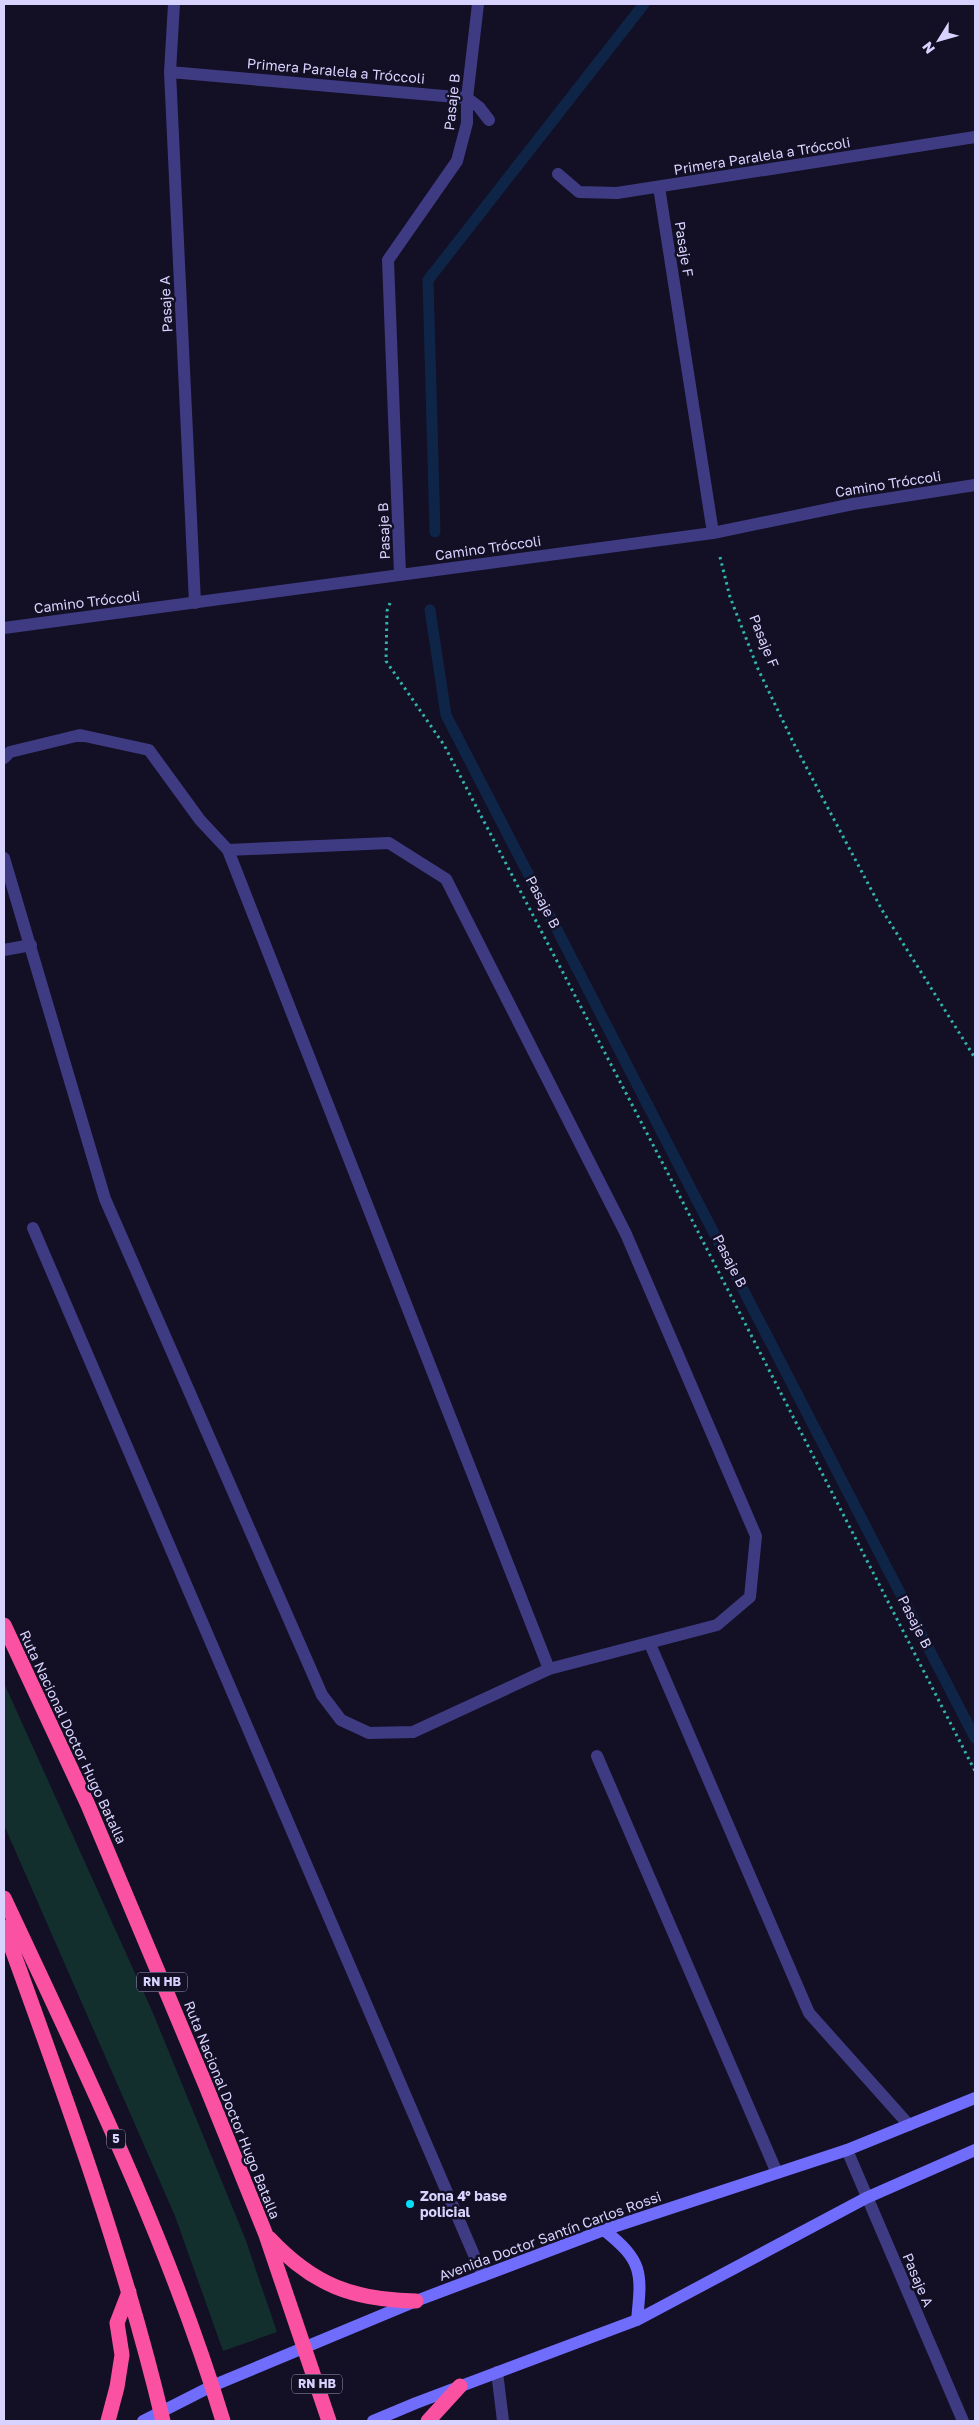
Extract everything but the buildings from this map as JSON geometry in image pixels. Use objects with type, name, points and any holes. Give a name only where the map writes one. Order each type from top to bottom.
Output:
[{"type":"highway","name":"Ruta Nacional Doctor Hugo Batalla","points":[[4,1625],[88,1805],[266,2234],[329,2421]]},
{"type":"highway","name":"5","points":[[4,1898],[151,2221],[212,2386],[223,2421]]},
{"type":"highway","points":[[4,1927],[72,2111],[129,2292],[162,2417]]},
{"type":"highway","points":[[266,2234],[289,2260],[318,2279],[333,2286],[349,2293],[382,2300],[416,2301]]},
{"type":"highway","points":[[108,2421],[117,2387],[122,2355],[117,2323],[129,2292]]},
{"type":"highway","points":[[428,2421],[460,2386]]},
{"type":"street","name":"Pasaje A","points":[[174,4],[170,72],[195,603]]},
{"type":"street","name":"Pasaje B","points":[[400,574],[388,260],[457,161],[467,123],[467,98],[478,4]]},
{"type":"street","name":"Primera Paralela a Tróccoli","points":[[170,72],[467,98]]},
{"type":"street","points":[[467,98],[479,107],[488,120]]},
{"type":"street","name":"Primera Paralela a Tróccoli","points":[[558,174],[579,192],[617,194],[975,137]]},
{"type":"street","name":"Pasaje F","points":[[659,187],[714,533]]},
{"type":"street","name":"Camino Tróccoli","points":[[4,628],[714,533],[853,504],[975,485]]},
{"type":"street","points":[[4,758],[10,752],[80,735],[149,750],[200,820],[228,850],[550,1669]]},
{"type":"street","points":[[4,858],[6,875],[31,945],[105,1199],[322,1695],[341,1720],[369,1733],[414,1732],[550,1669],[717,1626],[750,1598],[756,1536],[626,1234],[446,879],[389,843],[228,850]]},
{"type":"street","points":[[4,950],[31,945]]},
{"type":"street","points":[[32,1228],[483,2276]]},
{"type":"street","points":[[650,1644],[809,2013],[909,2125]]},
{"type":"street","points":[[597,1756],[777,2172]]},
{"type":"street","name":"Avenida Doctor Santín Carlos Rossi","points":[[143,2421],[162,2417],[212,2386],[304,2346],[416,2301],[604,2230],[847,2150],[975,2098]]},
{"type":"street","name":"Pasaje A","points":[[847,2150],[963,2421]]},
{"type":"street","points":[[373,2421],[460,2386],[637,2320],[866,2198],[975,2150]]},
{"type":"street","points":[[604,2230],[627,2248],[638,2270],[640,2289],[637,2320]]},
{"type":"street","points":[[497,2372],[503,2421]]},
{"type":"path","name":"Pasaje F","points":[[714,533],[730,597],[758,669],[794,744],[882,910],[975,1058]]},
{"type":"path","name":"Pasaje B","points":[[400,574],[387,611],[386,661],[444,745],[674,1185],[975,1771]]},
{"type":"green space","points":[[4,1683],[153,2013],[245,2238],[277,2332],[223,2351],[175,2216],[4,1825]]},
{"type":"waterway","points":[[435,532],[428,280],[644,4]]},
{"type":"waterway","points":[[430,610],[446,715],[975,1738]]},
{"type":"place","name":"Zona 4° base policial","points":[[410,2204]]}]
